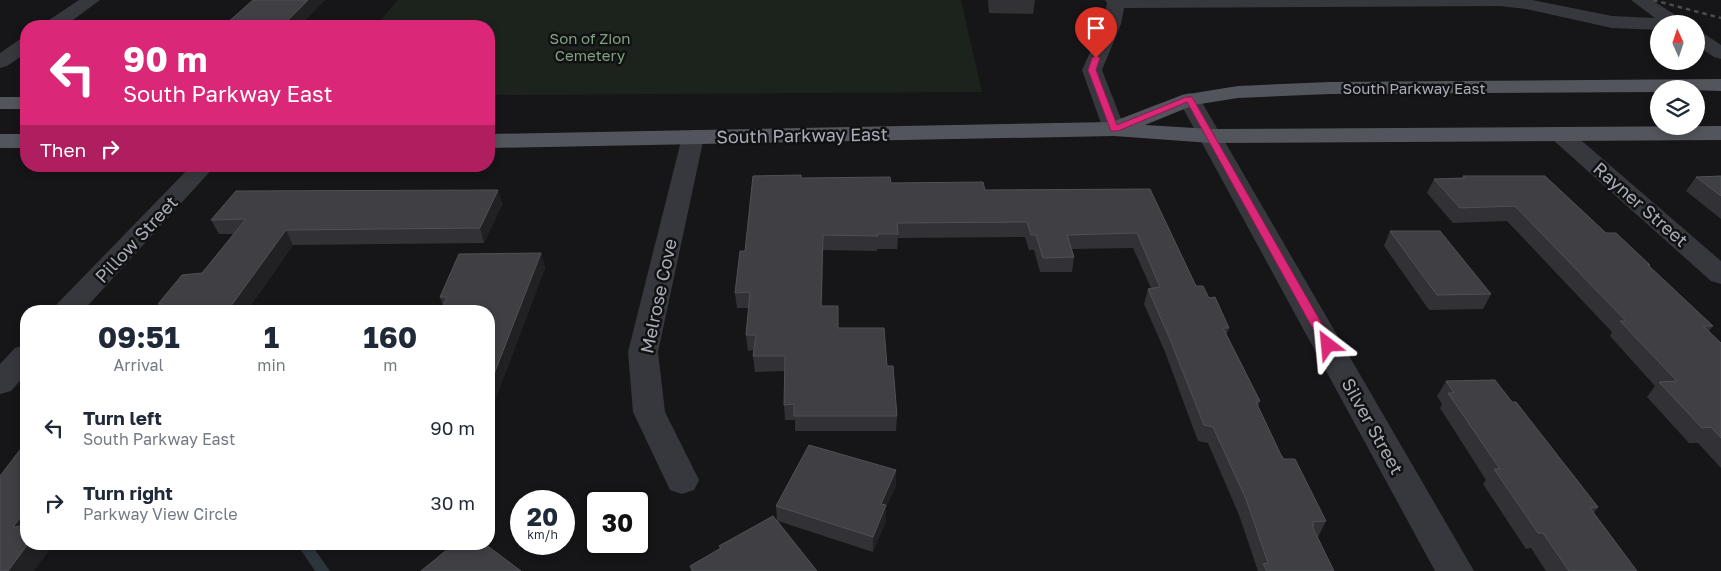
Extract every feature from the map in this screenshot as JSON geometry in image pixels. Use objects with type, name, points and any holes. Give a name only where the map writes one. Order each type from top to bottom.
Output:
[{"type":"main road","name":"South Parkway East","points":[[1114,129],[1189,98],[1238,92],[1330,88],[1721,85]]},
{"type":"main road","points":[[0,103],[20,103]]},
{"type":"main road","name":"South Parkway East","points":[[495,141],[1114,129],[1211,136],[1721,133]]},
{"type":"main road","points":[[0,141],[20,140]]},
{"type":"street","points":[[62,20],[91,0]]},
{"type":"street","points":[[1640,0],[1662,15]]},
{"type":"street","points":[[1114,129],[1092,70],[1112,24],[1115,2],[1500,1],[1526,4],[1612,22],[1650,24]]},
{"type":"street","points":[[1705,43],[1721,53]]},
{"type":"street","points":[[0,62],[20,48]]},
{"type":"street","name":"Silver Street","points":[[1189,98],[1454,571]]},
{"type":"street","name":"Rayner Street","points":[[1560,134],[1721,275]]},
{"type":"street","name":"Melrose Cove","points":[[682,480],[649,412],[643,352],[693,137]]},
{"type":"street","name":"Pillow Street","points":[[73,305],[198,172]]},
{"type":"street","points":[[0,383],[20,361]]},
{"type":"green space","name":"Son of Zion Cemetery","points":[[398,0],[961,0],[982,92],[495,95],[495,20],[380,20]]},
{"type":"building","points":[[253,0],[308,0],[288,20],[230,20]]},
{"type":"building","points":[[801,175],[801,178],[890,177],[891,183],[983,182],[985,190],[1150,189],[1196,286],[1203,286],[1209,298],[1215,297],[1229,328],[1223,328],[1260,401],[1256,402],[1281,455],[1284,459],[1295,459],[1326,521],[1312,522],[1314,526],[1312,526],[1334,571],[1267,571],[1263,564],[1268,563],[1246,499],[1213,427],[1204,425],[1148,289],[1160,287],[1137,233],[1067,235],[1074,257],[1043,258],[1036,235],[1031,235],[1027,222],[897,223],[898,234],[877,234],[878,236],[823,235],[821,306],[838,306],[838,328],[884,328],[887,366],[893,366],[897,416],[794,416],[794,404],[784,405],[785,356],[753,356],[756,335],[746,335],[750,292],[735,293],[740,251],[745,251],[753,176]]},
{"type":"building","points":[[1463,176],[1545,176],[1606,233],[1616,233],[1713,326],[1703,326],[1721,343],[1721,438],[1711,427],[1702,428],[1659,382],[1677,381],[1620,321],[1626,321],[1515,206],[1460,208],[1434,179],[1465,178]]},
{"type":"building","points":[[1721,176],[1721,196],[1696,177]]},
{"type":"building","points":[[498,190],[480,228],[286,230],[232,305],[158,304],[182,275],[202,273],[246,219],[211,220],[236,191]]},
{"type":"building","points":[[1390,231],[1440,231],[1491,294],[1437,295]]},
{"type":"building","points":[[541,253],[495,372],[495,305],[444,305],[447,297],[440,297],[459,254]]},
{"type":"building","points":[[1495,380],[1512,402],[1516,402],[1598,507],[1590,508],[1637,571],[1569,571],[1543,533],[1538,533],[1494,469],[1500,469],[1448,393],[1454,393],[1446,381]]},
{"type":"building","points":[[809,445],[896,470],[881,504],[886,505],[873,537],[776,506]]},
{"type":"building","points":[[20,450],[20,518],[13,527],[20,526],[20,550],[24,550],[8,571],[0,571],[0,476]]},
{"type":"building","points":[[773,516],[817,571],[693,571],[690,566],[721,548],[719,546]]},
{"type":"building","points":[[447,550],[493,550],[521,571],[421,571]]},
{"type":"waterway","points":[[308,550],[323,571]]},
{"type":"railway","points":[[1653,0],[1721,18]]},
{"type":"route","points":[[1096,58],[1092,70],[1114,129],[1189,98],[1328,345]]}]
